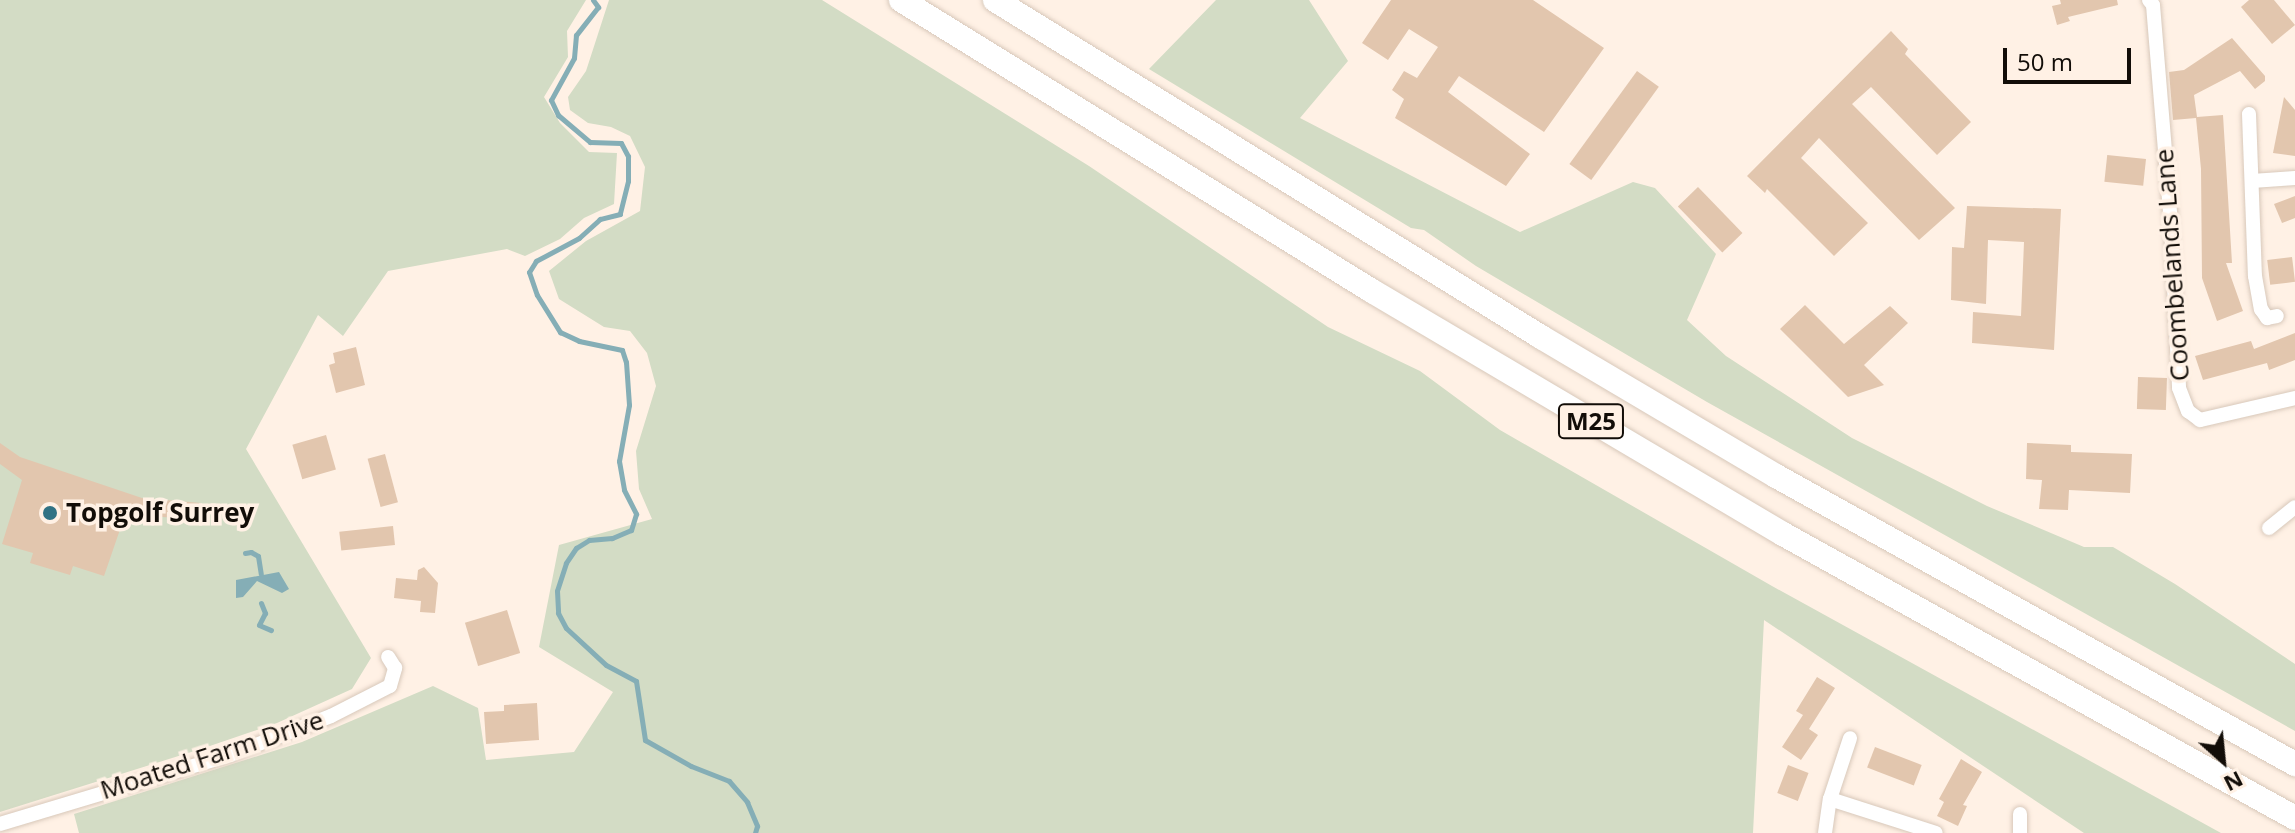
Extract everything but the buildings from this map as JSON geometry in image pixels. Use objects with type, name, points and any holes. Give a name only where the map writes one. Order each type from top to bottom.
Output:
[{"type":"highway","name":"M25","points":[[901,0],[1071,108],[1783,534],[2295,818]]},
{"type":"highway","name":"M25","points":[[995,0],[1541,337],[1776,476],[2295,764]]},
{"type":"street","name":"Coombelands Lane","points":[[2151,3],[2171,223],[2179,388],[2188,411],[2200,420],[2295,398]]},
{"type":"street","points":[[2249,114],[2255,276],[2261,309],[2267,318],[2277,316]]},
{"type":"street","points":[[2252,181],[2295,178]]},
{"type":"street","points":[[2269,528],[2292,515]]},
{"type":"street","name":"Moated Farm Drive","points":[[0,824],[230,755],[331,716],[390,686],[395,668],[388,657]]},
{"type":"street","points":[[1825,833],[1830,799],[1850,738]]},
{"type":"street","points":[[1830,799],[1916,830],[1936,833]]},
{"type":"street","points":[[2020,814],[2020,833]]},
{"type":"green space","name":"Topgolf Surrey","points":[[0,0],[586,0],[567,31],[568,57],[544,97],[560,123],[589,152],[617,153],[614,204],[584,218],[560,239],[525,256],[507,249],[388,271],[343,336],[318,315],[246,449],[371,658],[352,689],[277,723],[0,812]]},
{"type":"green space","points":[[609,0],[822,0],[1089,166],[1328,327],[1420,371],[1500,430],[1772,586],[2221,833],[2084,833],[1764,620],[1753,833],[79,833],[74,814],[302,742],[433,686],[478,708],[486,760],[574,752],[613,692],[539,647],[559,545],[652,519],[639,489],[636,451],[656,386],[647,353],[630,331],[604,327],[559,299],[549,271],[586,241],[640,211],[645,167],[630,136],[611,127],[588,123],[570,110],[568,97],[586,71]]},
{"type":"green space","points":[[1216,0],[1309,0],[1348,61],[1300,118],[1520,232],[1633,182],[1655,188],[1716,254],[1687,320],[1726,356],[1852,438],[1987,506],[2084,547],[2113,547],[2175,584],[2295,664],[2295,731],[1707,402],[1476,266],[1424,230],[1411,228],[1149,69]]},
{"type":"water","points":[[279,572],[289,589],[282,593],[257,581],[243,597],[236,598],[236,580]]},
{"type":"waterway","points":[[593,0],[598,7],[576,35],[574,58],[551,100],[558,115],[590,142],[621,143],[628,156],[628,181],[620,214],[600,219],[579,238],[536,261],[529,272],[537,295],[560,332],[579,341],[622,350],[626,362],[629,405],[619,461],[624,490],[636,514],[631,530],[612,538],[589,540],[576,548],[566,563],[557,591],[558,613],[566,628],[606,665],[636,681],[645,740],[691,766],[729,781],[747,802],[757,826],[755,833]]},
{"type":"waterway","points":[[245,553],[258,556],[261,574]]},
{"type":"waterway","points":[[261,603],[265,613],[259,625],[271,630]]},
{"type":"place","name":"Topgolf Surrey","points":[[50,513]]}]
